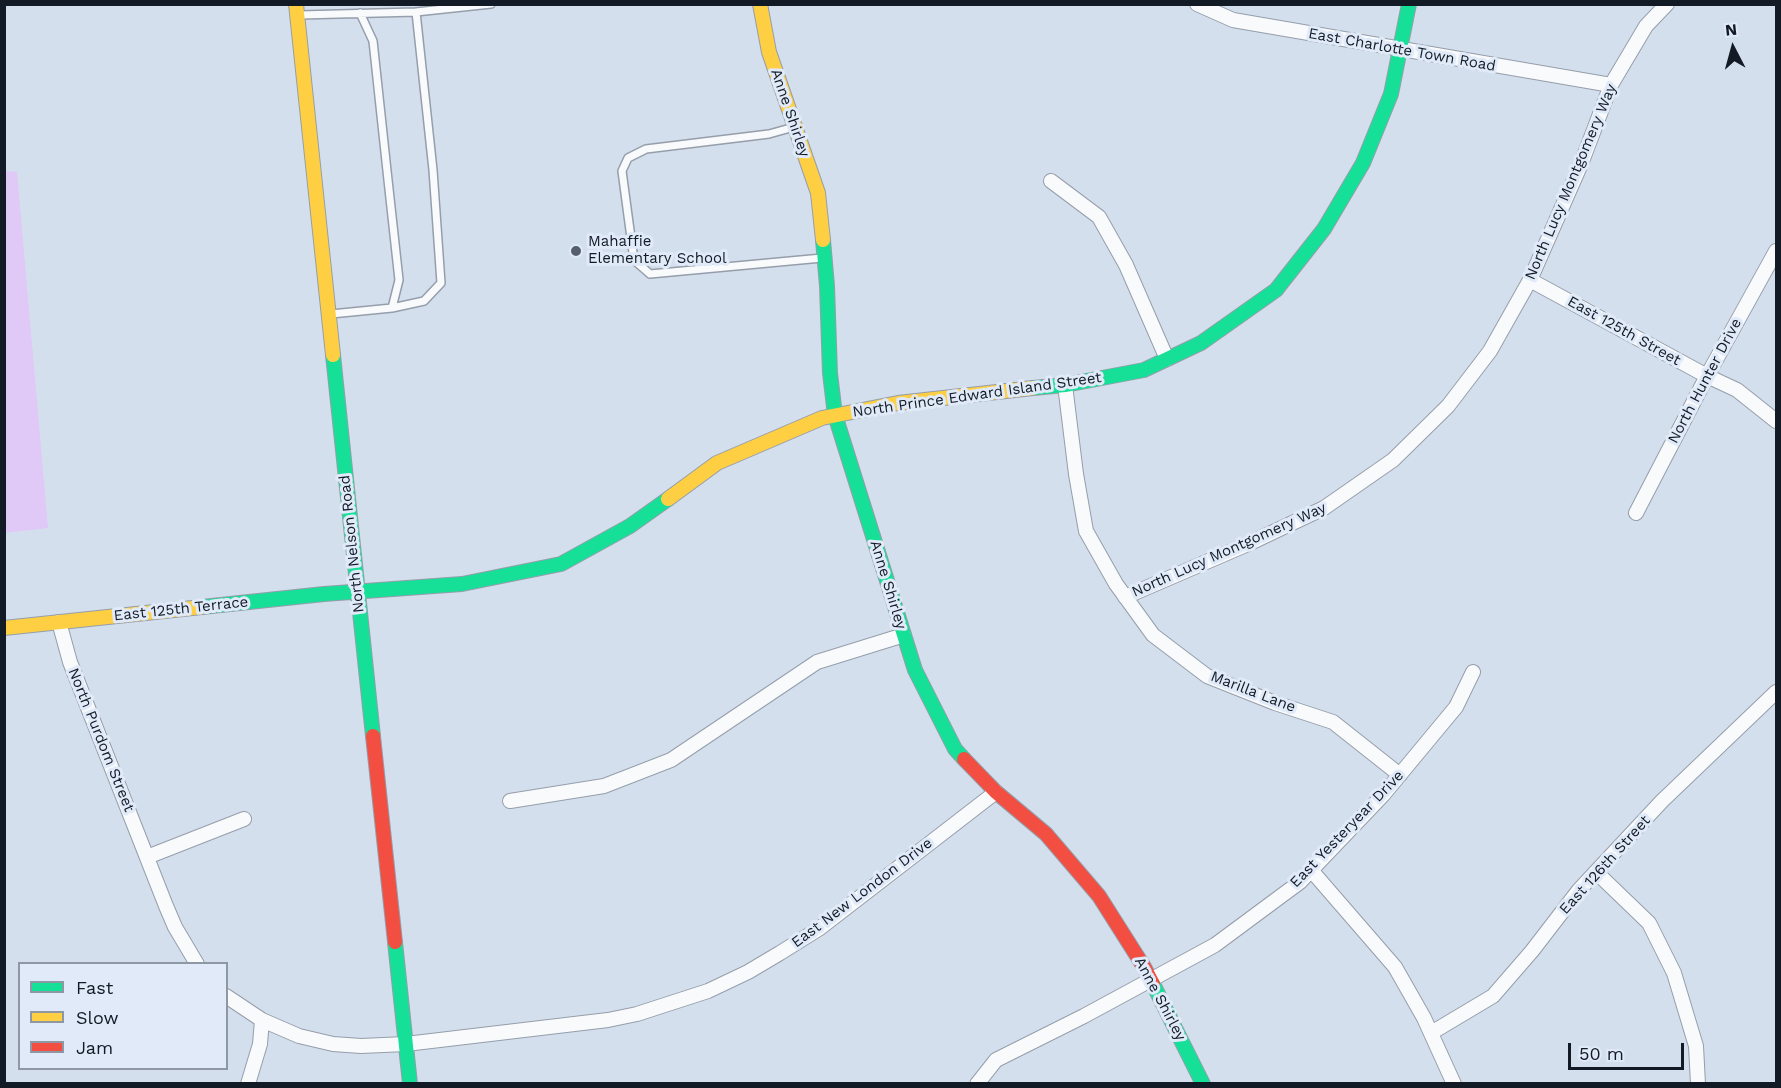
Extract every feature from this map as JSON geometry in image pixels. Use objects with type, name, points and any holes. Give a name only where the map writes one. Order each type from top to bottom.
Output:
[{"type":"street","name":"Anne Shirley","points":[[760,4],[769,52],[818,193],[835,415],[915,670],[955,748],[996,792],[1046,834],[1099,896],[1151,980],[1203,1083]]},
{"type":"street","name":"East Charlotte Town Road","points":[[1197,4],[1233,20],[1611,85]]},
{"type":"street","name":"North Prince Edward Island Street","points":[[357,591],[462,584],[561,564],[630,526],[717,464],[835,415],[898,403],[1065,385],[1144,370],[1201,343],[1276,290],[1324,229],[1363,164],[1391,94],[1409,4]]},
{"type":"street","name":"North Lucy Montgomery Way","points":[[1125,597],[1248,544],[1324,508],[1393,460],[1448,406],[1490,351],[1530,280],[1581,164],[1611,85],[1646,26],[1667,4]]},
{"type":"street","name":"North Nelson Road","points":[[296,10],[410,1083]]},
{"type":"street","points":[[1051,181],[1099,217],[1126,265],[1167,359]]},
{"type":"street","name":"North Hunter Drive","points":[[1636,513],[1707,376],[1776,251]]},
{"type":"street","name":"East 125th Street","points":[[1530,280],[1737,390],[1776,421]]},
{"type":"street","name":"Marilla Lane","points":[[1065,385],[1086,531],[1116,584],[1153,635],[1207,676],[1275,703],[1334,722],[1400,775]]},
{"type":"street","name":"East 125th Terrace","points":[[4,628],[357,591]]},
{"type":"street","name":"North Purdom Street","points":[[59,622],[70,662],[175,927],[196,962]]},
{"type":"street","points":[[510,801],[604,786],[671,760],[817,662],[904,635]]},
{"type":"street","name":"East Yesteryear Drive","points":[[977,1083],[996,1060],[1215,945],[1300,882],[1400,775],[1456,707],[1473,672]]},
{"type":"street","name":"East 126th Street","points":[[1431,1033],[1493,996],[1532,951],[1579,890],[1662,801],[1774,699]]},
{"type":"street","name":"East New London Drive","points":[[406,1044],[608,1020],[669,1005],[708,991],[748,972],[820,928],[996,792]]},
{"type":"street","points":[[147,857],[244,819]]},
{"type":"street","points":[[1311,870],[1395,967],[1431,1033],[1454,1083]]},
{"type":"street","points":[[1596,872],[1649,923],[1674,973],[1696,1046],[1698,1083]]},
{"type":"street","points":[[228,997],[262,1020],[299,1036],[333,1044],[373,1046],[406,1044]]},
{"type":"street","points":[[248,1083],[260,1044],[262,1020]]},
{"type":"lane","points":[[296,10],[360,13],[416,12],[491,4]]},
{"type":"lane","points":[[328,315],[392,308],[424,301],[441,283],[433,170],[416,12]]},
{"type":"lane","points":[[360,13],[373,41],[399,280],[392,308]]},
{"type":"lane","points":[[794,127],[769,134],[646,149],[628,159],[622,171],[633,260],[650,274],[824,258]]},
{"type":"shaded area","points":[[4,171],[17,172],[48,528],[5,533]]},
{"type":"traffic: fast","points":[[1033,388],[1065,385],[1144,370],[1201,343],[1276,290],[1324,229],[1363,163],[1391,94],[1409,4]]},
{"type":"traffic: fast","points":[[823,240],[830,373],[835,415],[915,670],[955,749],[964,759]]},
{"type":"traffic: fast","points":[[333,355],[373,736]]},
{"type":"traffic: fast","points":[[202,607],[324,594],[462,584],[561,564],[630,526],[668,499]]},
{"type":"traffic: fast","points":[[395,942],[410,1084]]},
{"type":"traffic: fast","points":[[1153,984],[1203,1084]]},
{"type":"traffic: slow","points":[[296,4],[333,355]]},
{"type":"traffic: slow","points":[[760,4],[769,52],[818,193],[823,240]]},
{"type":"traffic: slow","points":[[668,499],[717,463],[822,418],[898,403],[1033,388]]},
{"type":"traffic: slow","points":[[4,628],[202,607]]},
{"type":"traffic: jam","points":[[373,736],[395,942]]},
{"type":"traffic: jam","points":[[964,759],[996,792],[1046,834],[1099,896],[1153,984]]},
{"type":"place","name":"Mahaffie Elementary School","points":[[576,251]]}]
